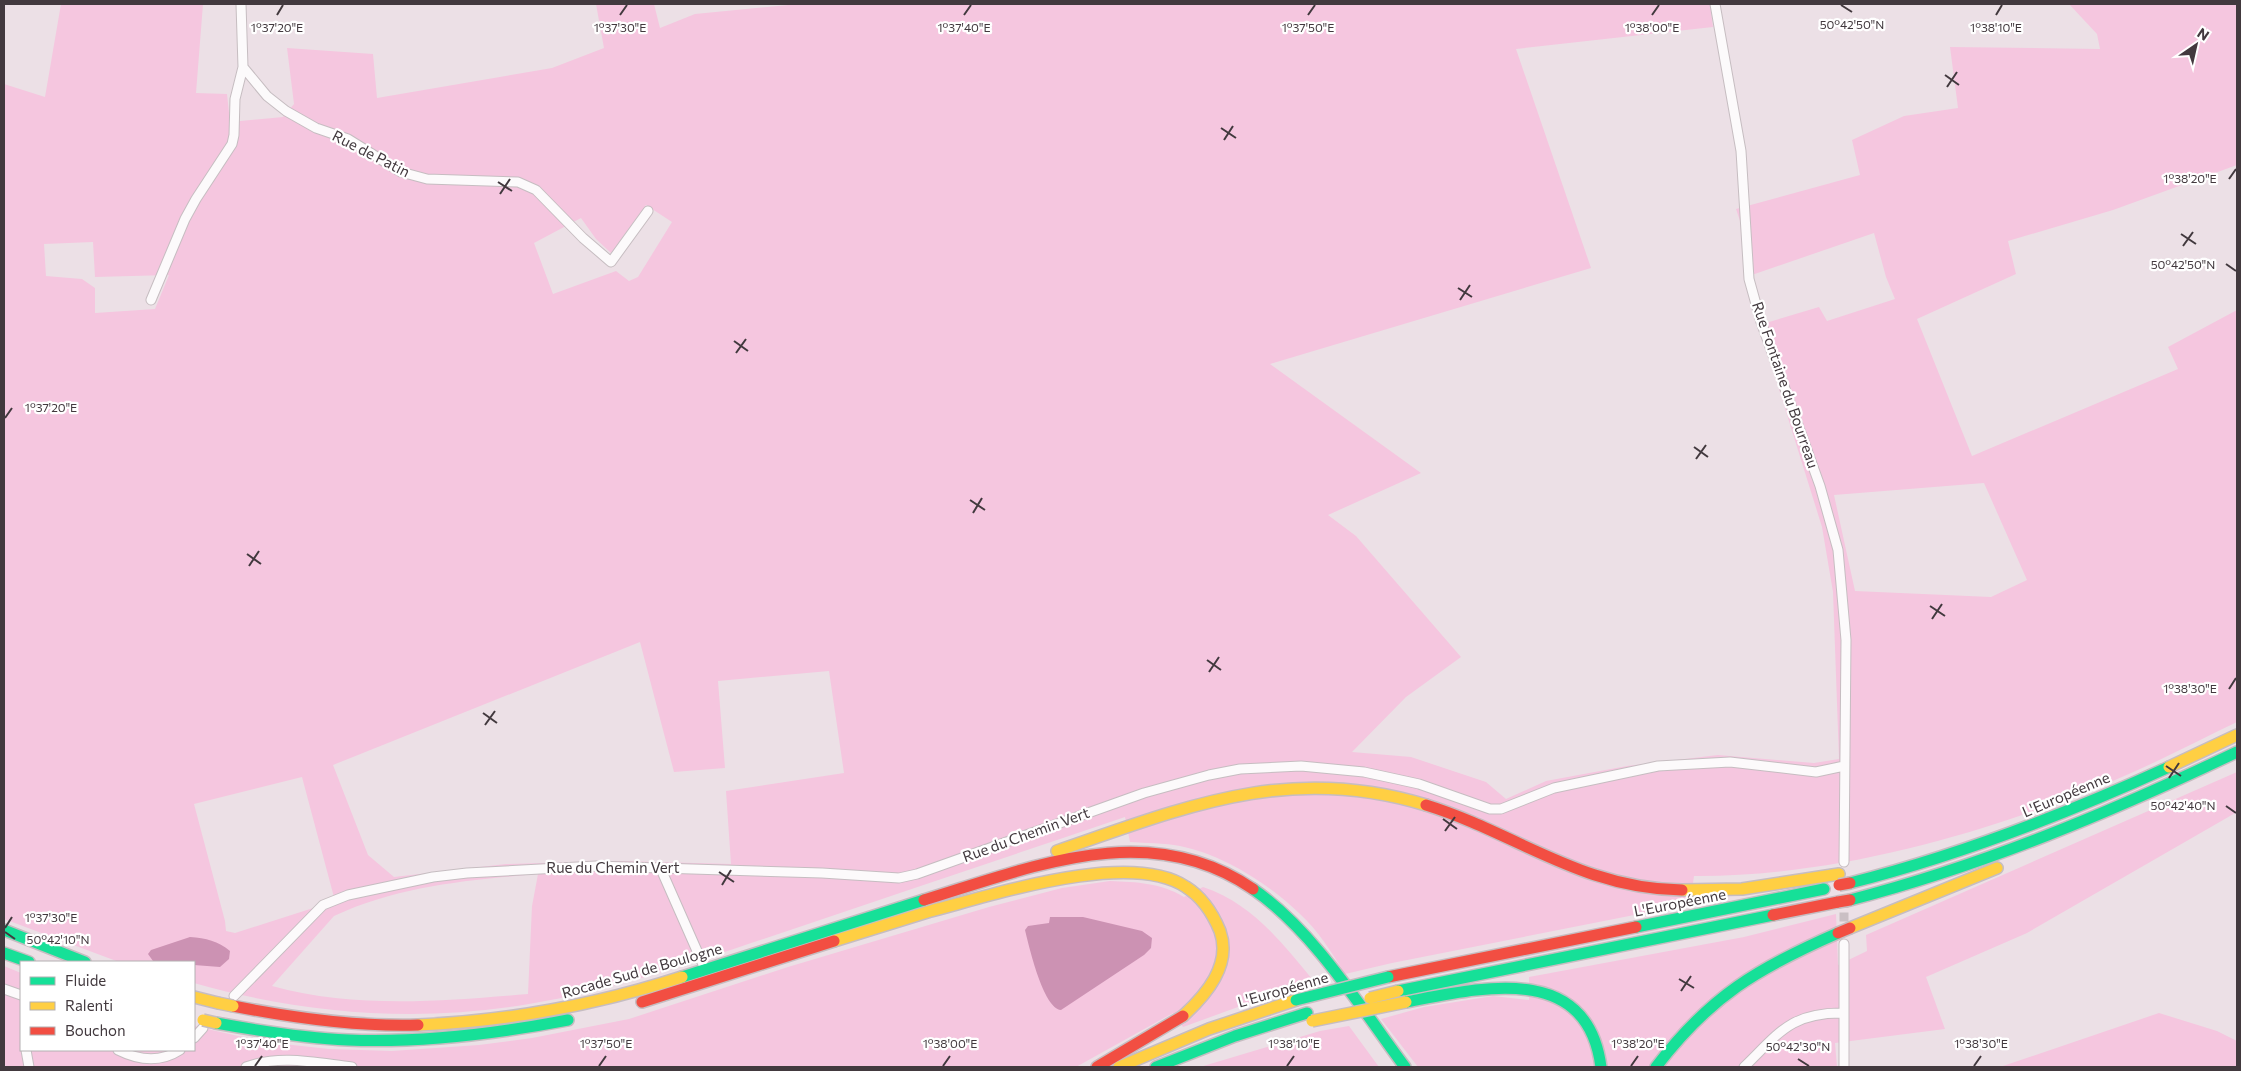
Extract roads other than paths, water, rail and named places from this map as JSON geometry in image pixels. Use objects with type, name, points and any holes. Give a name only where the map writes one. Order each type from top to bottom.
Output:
[{"type":"highway","name":"L'Européenne","points":[[1118,1067],[1209,1029],[1296,1000],[1388,977],[1844,875],[1944,857],[2057,817],[2237,735]]},
{"type":"highway","name":"L'Européenne","points":[[1156,1067],[1235,1036],[1310,1017],[1398,991],[1844,901],[1949,872],[2028,845],[2107,813],[2237,752]]},
{"type":"highway","points":[[2027,856],[2116,817],[2218,762]]},
{"type":"highway","points":[[877,914],[1178,811],[1247,793],[1286,788],[1342,788],[1382,794],[1413,802],[1440,810],[1479,826],[1580,871],[1639,886],[1679,891],[1723,891],[1785,885],[1844,875]]},
{"type":"highway","points":[[877,914],[1026,870],[1091,854],[1144,852],[1188,859],[1242,881],[1265,896],[1287,915],[1305,934],[1405,1067]]},
{"type":"highway","points":[[630,1005],[1031,878],[1106,863],[1137,862],[1182,868],[1214,879],[1244,895],[1283,926],[1313,959],[1391,1067]]},
{"type":"highway","points":[[1656,1067],[1694,1021],[1731,988],[1775,961],[2009,863]]},
{"type":"highway","points":[[919,914],[1051,882],[1114,872],[1157,876],[1171,880],[1196,894],[1212,914],[1221,936],[1221,962],[1211,987],[1194,1007],[1182,1017],[1097,1067]]},
{"type":"highway","name":"Rocade Sud de Boulogne","points":[[195,997],[218,1003],[233,1001],[287,1016],[354,1024],[462,1023],[541,1013],[589,1004],[647,988],[877,914]]},
{"type":"highway","points":[[4,930],[82,961]]},
{"type":"highway","points":[[4,953],[26,961]]},
{"type":"highway","points":[[1166,1067],[1310,1017],[1496,987],[1521,987],[1543,991],[1568,1004],[1587,1024],[1597,1045],[1601,1067]]},
{"type":"highway","points":[[200,1022],[296,1037],[392,1041],[450,1039],[542,1026],[576,1018]]},
{"type":"street","points":[[151,300],[189,212],[232,144],[235,99],[243,67],[241,4]]},
{"type":"street","name":"Rue Fontaine du Bourreau","points":[[1715,4],[1741,152],[1749,279],[1761,322],[1826,507],[1838,550],[1846,640],[1844,875]]},
{"type":"street","name":"Rue de Patin","points":[[243,67],[266,96],[286,111],[316,128],[348,139],[401,172],[427,179],[518,182],[531,186],[583,238],[611,262],[648,211]]},
{"type":"street","name":"Rue du Chemin Vert","points":[[233,1001],[323,905],[348,895],[393,884],[467,873],[596,866],[660,867],[900,878],[917,874],[1144,793],[1209,775],[1271,766],[1302,766],[1364,772],[1419,784],[1490,809],[1501,809],[1554,788],[1658,766],[1730,762],[1816,772],[1844,766]]},
{"type":"street","points":[[660,867],[706,969]]},
{"type":"street","points":[[1844,944],[1844,1067]]},
{"type":"street","points":[[4,989],[20,995]]},
{"type":"street","points":[[1744,1067],[1794,1021],[1822,1012],[1844,1013]]},
{"type":"street","points":[[195,1035],[200,1022]]},
{"type":"street","points":[[26,1051],[28,1067]]},
{"type":"street","points":[[120,1051],[128,1055],[148,1059],[169,1056],[178,1051]]},
{"type":"street","points":[[246,1067],[259,1063],[283,1060],[352,1067]]},
{"type":"tunnel","points":[[1844,899],[1844,931]]}]
